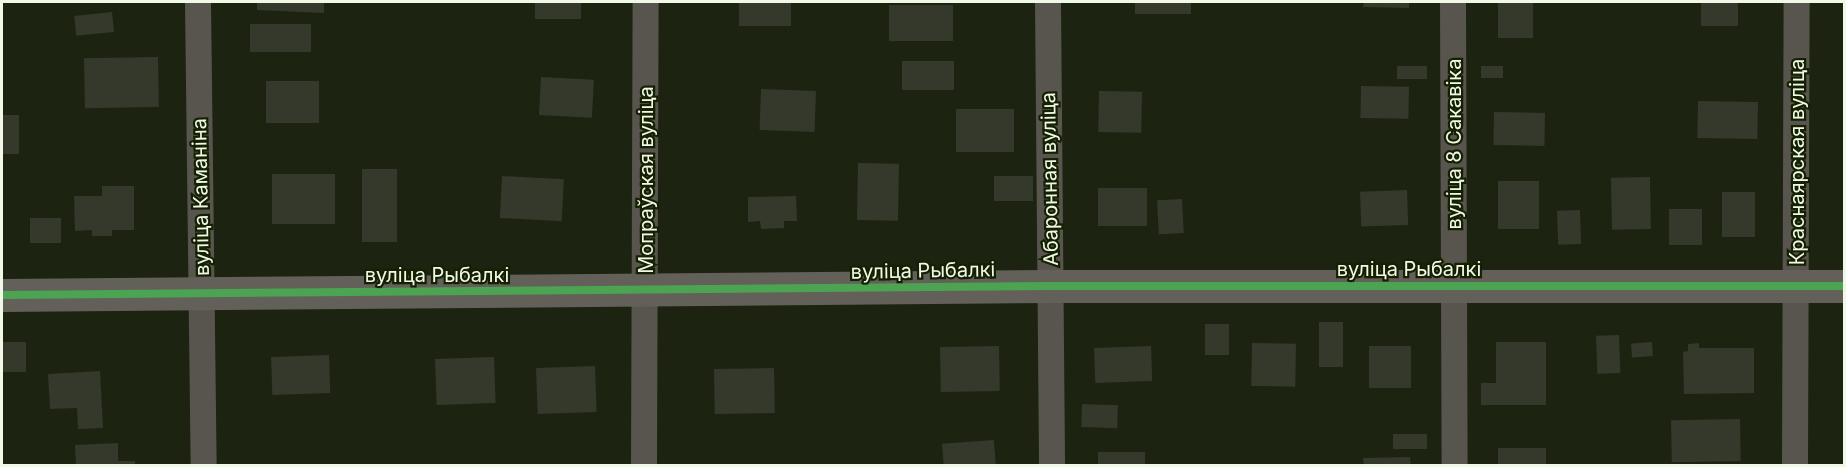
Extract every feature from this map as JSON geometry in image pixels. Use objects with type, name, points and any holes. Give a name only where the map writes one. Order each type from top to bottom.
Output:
[{"type":"street","name":"вуліца Каманіна","points":[[198,2],[204,465]]},
{"type":"street","name":"Мопраўская вуліца","points":[[644,465],[646,2]]},
{"type":"street","name":"Абаронная вуліца","points":[[1048,2],[1052,465]]},
{"type":"street","name":"вуліца 8 Сакавіка","points":[[1453,2],[1455,465]]},
{"type":"street","name":"Краснаярская вуліца","points":[[1795,465],[1797,2]]},
{"type":"street","name":"вуліца Рыбалкі","points":[[2,295],[1052,286],[1845,286]]},
{"type":"building","points":[[257,2],[324,2],[324,13],[257,10]]},
{"type":"building","points":[[535,2],[581,2],[581,19],[535,19]]},
{"type":"building","points":[[739,2],[791,2],[791,26],[739,26]]},
{"type":"building","points":[[1135,2],[1191,2],[1191,14],[1135,14]]},
{"type":"building","points":[[1364,2],[1409,2],[1409,8],[1363,7]]},
{"type":"building","points":[[1498,2],[1533,2],[1533,38],[1498,38]]},
{"type":"building","points":[[1701,2],[1738,2],[1738,26],[1701,26]]},
{"type":"building","points":[[889,5],[953,5],[953,41],[889,41]]},
{"type":"building","points":[[112,12],[114,32],[76,36],[74,16]]},
{"type":"building","points":[[250,24],[311,24],[311,52],[250,52]]},
{"type":"building","points":[[158,57],[159,107],[85,108],[84,58]]},
{"type":"building","points":[[902,61],[954,61],[954,90],[902,90]]},
{"type":"building","points":[[1397,66],[1427,66],[1427,79],[1397,79]]},
{"type":"building","points":[[1481,66],[1503,66],[1503,78],[1481,78]]},
{"type":"building","points":[[541,77],[594,80],[592,118],[539,115]]},
{"type":"building","points":[[266,81],[319,81],[319,123],[266,123]]},
{"type":"building","points":[[1361,86],[1409,87],[1408,119],[1360,118]]},
{"type":"building","points":[[761,89],[816,91],[815,132],[760,130]]},
{"type":"building","points":[[1099,91],[1142,92],[1141,133],[1098,132]]},
{"type":"building","points":[[1698,101],[1758,102],[1757,139],[1697,138]]},
{"type":"building","points":[[956,109],[1014,109],[1014,152],[956,152]]},
{"type":"building","points":[[1494,112],[1545,113],[1544,146],[1493,145]]},
{"type":"building","points":[[2,115],[19,115],[19,154],[2,154]]},
{"type":"building","points":[[858,163],[899,164],[898,221],[857,220]]},
{"type":"building","points":[[362,169],[397,169],[397,242],[362,242]]},
{"type":"building","points":[[272,174],[335,174],[335,224],[272,224]]},
{"type":"building","points":[[502,176],[564,179],[562,221],[500,218]]},
{"type":"building","points":[[994,176],[1033,176],[1033,201],[994,201]]},
{"type":"building","points":[[1650,177],[1651,229],[1612,230],[1611,178]]},
{"type":"building","points":[[1498,181],[1539,181],[1539,229],[1498,229]]},
{"type":"building","points":[[102,186],[134,186],[134,230],[112,230],[112,236],[92,236],[92,230],[75,231],[74,196],[102,196]]},
{"type":"building","points":[[1098,188],[1147,188],[1147,226],[1098,226]]},
{"type":"building","points":[[1407,190],[1408,225],[1361,227],[1360,192]]},
{"type":"building","points":[[1722,192],[1755,192],[1755,237],[1722,237]]},
{"type":"building","points":[[796,196],[797,221],[784,221],[784,228],[761,229],[760,221],[748,222],[748,197]]},
{"type":"building","points":[[1182,199],[1184,233],[1159,234],[1157,200]]},
{"type":"building","points":[[1669,209],[1702,209],[1702,245],[1669,245]]},
{"type":"building","points":[[1580,210],[1581,244],[1558,245],[1557,211]]},
{"type":"building","points":[[30,218],[61,218],[61,243],[30,243]]},
{"type":"building","points":[[1319,322],[1343,322],[1343,367],[1319,367]]},
{"type":"building","points":[[1205,324],[1229,324],[1229,355],[1205,355]]},
{"type":"building","points":[[1619,335],[1620,373],[1597,374],[1596,336]]},
{"type":"building","points":[[2,342],[26,342],[26,372],[2,372]]},
{"type":"building","points":[[1496,342],[1546,342],[1546,405],[1481,405],[1481,383],[1496,383]]},
{"type":"building","points":[[1652,342],[1653,356],[1632,357],[1631,343]]},
{"type":"building","points":[[1252,343],[1296,344],[1295,387],[1251,386]]},
{"type":"building","points":[[1699,343],[1699,348],[1754,348],[1754,393],[1684,394],[1683,352],[1688,351],[1688,344]]},
{"type":"building","points":[[999,346],[1000,391],[941,392],[940,347]]},
{"type":"building","points":[[1151,346],[1152,381],[1095,383],[1094,348]]},
{"type":"building","points":[[1369,346],[1411,346],[1411,388],[1369,388]]},
{"type":"building","points":[[329,355],[330,393],[272,395],[271,357]]},
{"type":"building","points":[[494,357],[496,403],[437,405],[435,359]]},
{"type":"building","points":[[595,366],[597,412],[538,414],[536,368]]},
{"type":"building","points":[[774,368],[775,413],[715,414],[714,369]]},
{"type":"building","points":[[100,371],[103,428],[78,429],[77,408],[50,409],[48,374]]},
{"type":"building","points":[[1082,404],[1118,405],[1117,428],[1081,427]]},
{"type":"building","points":[[1740,419],[1741,461],[1672,462],[1671,420]]},
{"type":"building","points":[[1393,434],[1427,434],[1427,449],[1393,449]]},
{"type":"building","points":[[994,440],[996,466],[944,466],[942,444]]},
{"type":"building","points":[[118,443],[118,461],[135,461],[135,466],[76,466],[75,445]]},
{"type":"building","points":[[1498,448],[1546,448],[1546,466],[1498,466]]},
{"type":"building","points":[[1098,452],[1145,452],[1145,466],[1098,466]]},
{"type":"building","points":[[1410,457],[1411,466],[1364,466],[1363,458]]},
{"type":"cycle path","points":[[2,295],[1052,286],[1844,286]]}]
